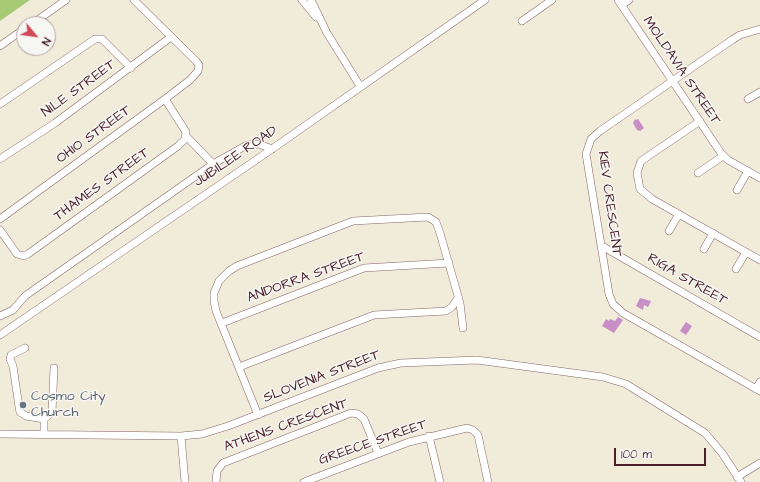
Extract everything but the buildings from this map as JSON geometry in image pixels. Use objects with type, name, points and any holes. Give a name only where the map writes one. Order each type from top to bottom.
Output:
[{"type":"street","points":[[43,16],[66,0]]},
{"type":"street","points":[[134,0],[171,37]]},
{"type":"street","points":[[302,0],[322,23]]},
{"type":"street","points":[[311,0],[322,23],[360,86]]},
{"type":"street","points":[[470,10],[471,0]]},
{"type":"street","name":"JUBILEE ROAD","points":[[0,335],[272,149],[485,0]]},
{"type":"street","points":[[522,21],[552,0]]},
{"type":"street","points":[[620,3],[629,0]]},
{"type":"street","name":"MOLDAVIA STREET","points":[[620,3],[723,156],[760,178]]},
{"type":"street","name":"KIEV CRESCENT","points":[[758,390],[615,307],[609,294],[587,158],[588,144],[600,131],[737,37],[760,29]]},
{"type":"street","points":[[0,46],[16,35]]},
{"type":"street","name":"NILE STREET","points":[[0,159],[55,123],[171,37]]},
{"type":"street","name":"OHIO STREET","points":[[0,219],[190,80],[199,68],[196,61],[171,37]]},
{"type":"street","points":[[0,104],[95,39],[102,39],[131,68]]},
{"type":"street","points":[[748,99],[760,92]]},
{"type":"street","points":[[165,99],[185,128],[186,136],[213,164]]},
{"type":"street","points":[[700,121],[646,157],[638,167],[638,182],[642,192],[760,260]]},
{"type":"street","name":"THAMES STREET","points":[[0,230],[17,254],[24,256],[28,254],[178,146],[186,136]]},
{"type":"street","points":[[0,316],[13,310],[25,296],[213,164],[247,145],[259,144],[272,149]]},
{"type":"street","points":[[698,173],[723,156]]},
{"type":"street","points":[[737,190],[748,171]]},
{"type":"street","points":[[669,231],[679,214]]},
{"type":"street","points":[[258,415],[215,306],[214,293],[219,281],[229,271],[354,221],[428,218],[434,221],[438,227],[458,298],[463,328]]},
{"type":"street","points":[[704,249],[713,233]]},
{"type":"street","name":"RIGA STREET","points":[[602,246],[760,337]]},
{"type":"street","points":[[736,269],[746,252]]},
{"type":"street","name":"ANDORRA STREET","points":[[222,323],[364,268],[449,263]]},
{"type":"street","points":[[240,368],[374,315],[446,311],[452,307],[458,298]]},
{"type":"street","points":[[25,348],[11,355],[10,359],[14,373],[18,407],[20,412],[26,416],[44,419],[50,416],[53,409],[54,368]]},
{"type":"street","name":"SLOVENIA STREET","points":[[0,434],[181,436],[208,433],[369,371],[390,365],[473,360],[603,377],[630,386],[705,433],[722,453],[739,479]]},
{"type":"street","points":[[758,390],[760,382]]},
{"type":"street","name":"ATHENS CRESCENT","points":[[216,482],[217,471],[223,463],[351,413],[358,414],[364,419],[378,453]]},
{"type":"street","points":[[44,419],[44,434]]},
{"type":"street","name":"GREECE STREET","points":[[304,482],[378,453],[429,436],[464,428],[475,431],[480,442],[488,482]]},
{"type":"street","points":[[181,436],[185,482]]},
{"type":"street","points":[[429,436],[440,482]]},
{"type":"street","points":[[739,479],[760,463]]},
{"type":"green space","points":[[0,0],[30,0],[0,21]]},
{"type":"place","name":"Cosmo City Church","points":[[23,405]]}]
